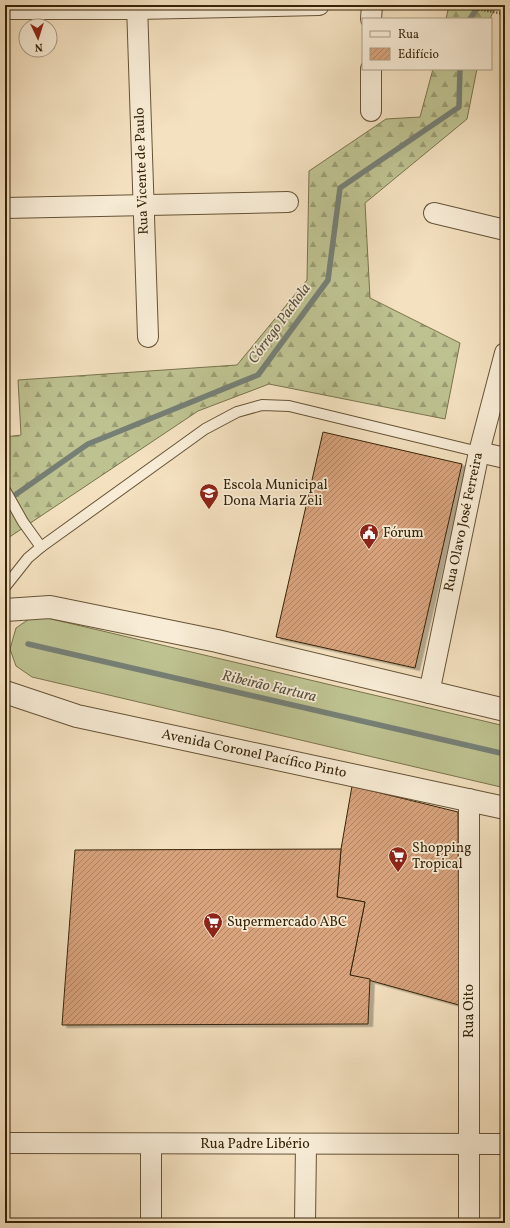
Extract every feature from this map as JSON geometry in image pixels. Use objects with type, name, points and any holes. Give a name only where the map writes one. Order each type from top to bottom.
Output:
[{"type":"street","points":[[5,9],[319,5]]},
{"type":"street","points":[[372,5],[372,18]]},
{"type":"street","name":"Rua Vicente de Paulo","points":[[137,7],[148,337]]},
{"type":"street","points":[[371,70],[371,111]]},
{"type":"street","points":[[5,208],[288,202]]},
{"type":"street","points":[[434,213],[505,230]]},
{"type":"street","name":"Rua Olavo José Ferreira","points":[[429,692],[479,452],[505,352]]},
{"type":"street","points":[[479,452],[505,458]]},
{"type":"street","points":[[5,610],[50,607],[217,642],[505,710]]},
{"type":"street","name":"Avenida Coronel Pacífico Pinto","points":[[5,692],[77,716],[469,799],[505,808]]},
{"type":"street","name":"Rua Oito","points":[[469,799],[469,1223]]},
{"type":"street","name":"Rua Padre Libério","points":[[5,1144],[505,1144]]},
{"type":"street","points":[[305,1223],[306,1144]]},
{"type":"street","points":[[151,1145],[151,1223]]},
{"type":"lane","points":[[5,587],[28,558],[41,547],[205,429],[237,412],[262,405],[289,406],[479,452]]},
{"type":"lane","points":[[5,490],[23,522],[41,547]]},
{"type":"path","points":[[455,5],[503,14]]},
{"type":"green space","points":[[454,5],[496,5],[490,18],[446,18],[448,10]]},
{"type":"green space","points":[[433,70],[477,70],[467,119],[365,203],[370,298],[460,343],[445,419],[269,384],[198,411],[5,540],[5,437],[21,435],[18,380],[237,365],[307,280],[309,171],[386,119],[420,117]]},
{"type":"green space","points":[[43,617],[505,726],[505,788],[32,677],[16,666],[10,649],[16,628],[29,619]]},
{"type":"building","name":"Fórum","points":[[323,432],[462,464],[415,668],[276,637]]},
{"type":"building","name":"Shopping Tropical","points":[[352,786],[458,812],[459,1005],[350,975],[365,902],[337,897],[341,849]]},
{"type":"building","name":"Supermercado ABC","points":[[341,849],[337,897],[365,902],[350,975],[370,979],[368,1024],[62,1025],[75,850]]},
{"type":"waterway","name":"Córrego Pachola","points":[[471,18],[479,5]]},
{"type":"waterway","name":"Córrego Pachola","points":[[5,502],[88,444],[258,375],[328,280],[340,188],[459,107],[460,70]]},
{"type":"waterway","name":"Ribeirão Fartura","points":[[28,644],[505,754]]},
{"type":"place","name":"Escola Municipal Dona Maria Zeli","points":[[209,510]]},
{"type":"place","name":"Fórum","points":[[369,550]]},
{"type":"place","name":"Shopping Tropical","points":[[398,873]]},
{"type":"place","name":"Supermercado ABC","points":[[213,939]]}]
